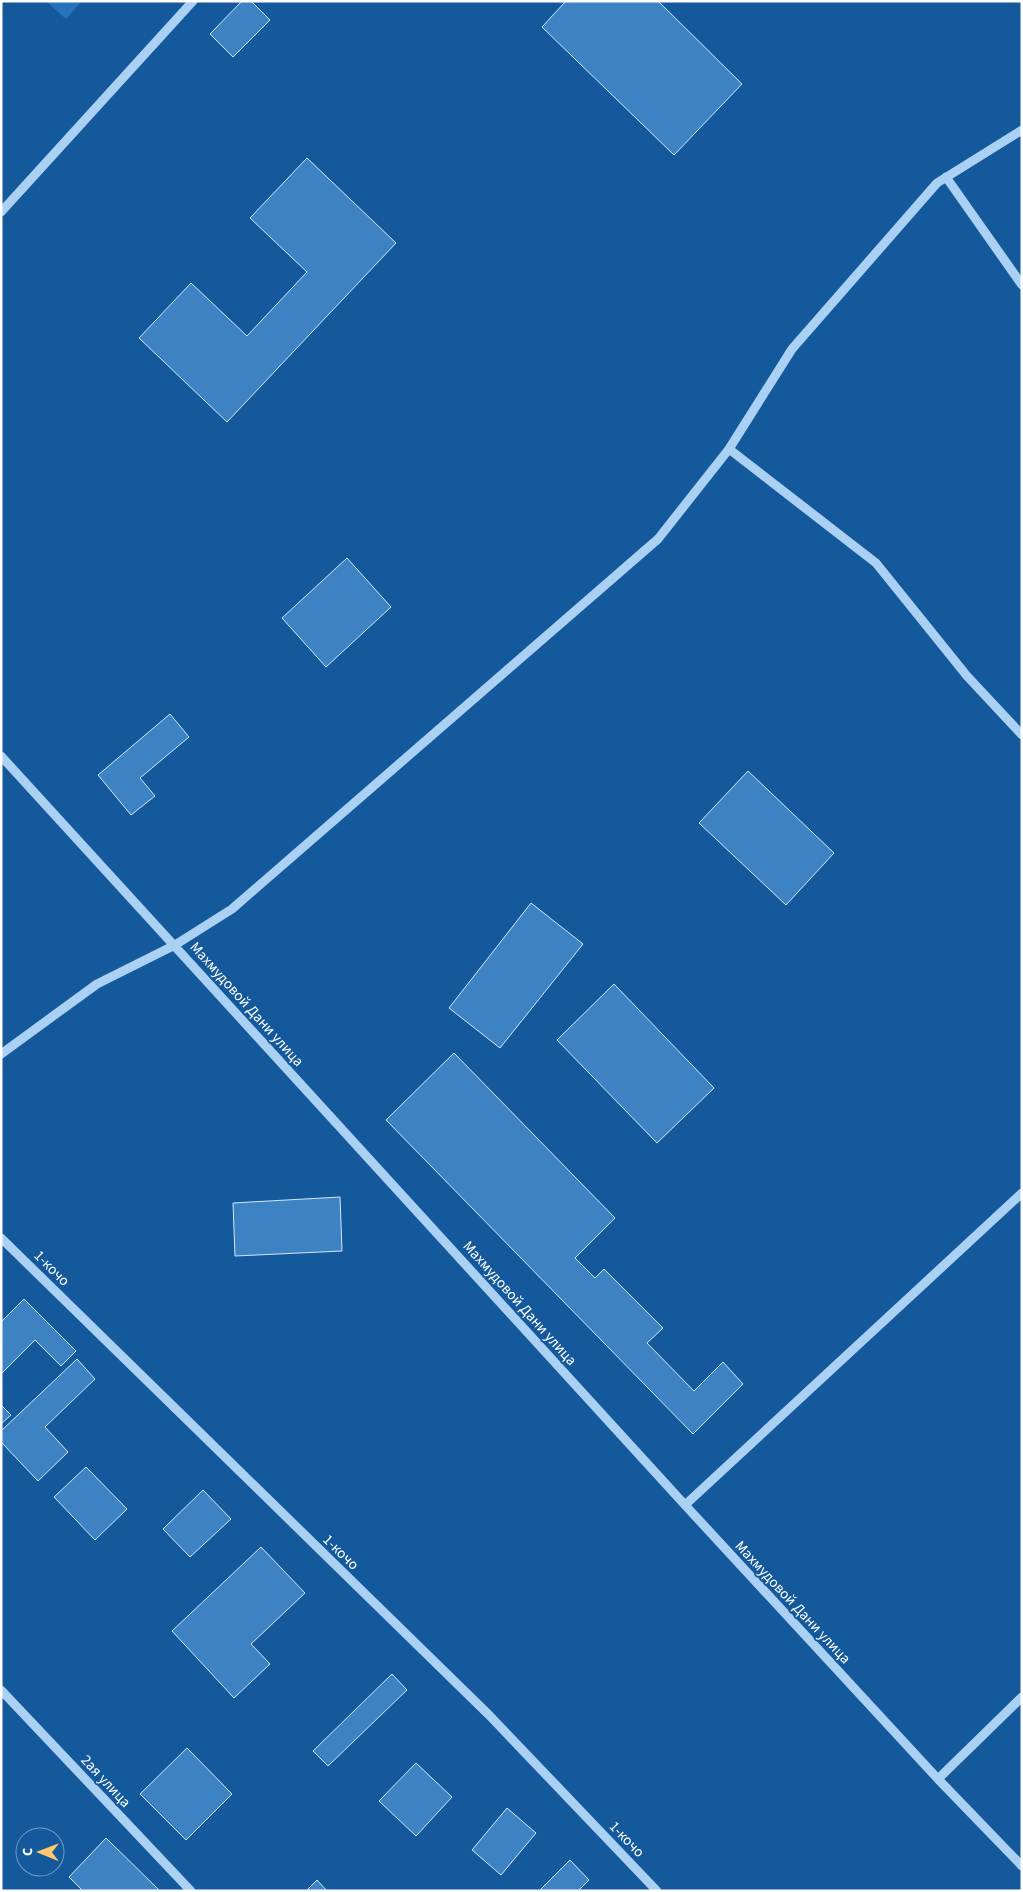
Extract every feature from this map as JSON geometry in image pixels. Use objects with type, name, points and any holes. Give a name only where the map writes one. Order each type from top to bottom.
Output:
[{"type":"street","points":[[1,212],[193,1]]},
{"type":"street","points":[[1,1054],[97,984],[176,945],[232,909],[658,540],[729,449],[792,349],[937,183],[1022,130]]},
{"type":"street","points":[[946,178],[1022,285]]},
{"type":"street","points":[[729,449],[876,563],[967,676],[1022,735]]},
{"type":"street","name":"Махмудовой Дани улица","points":[[1,756],[176,945],[685,1505],[938,1779],[1022,1866]]},
{"type":"street","points":[[685,1505],[1022,1193]]},
{"type":"street","name":"1-кочо","points":[[1,1238],[489,1714],[657,1891]]},
{"type":"street","name":"2ая улица","points":[[1,1690],[191,1891]]},
{"type":"street","points":[[938,1779],[1022,1697]]},
{"type":"shaded area","points":[[46,1],[82,1],[66,19]]},
{"type":"building","points":[[242,1],[251,1],[270,20],[233,57],[210,34]]},
{"type":"building","points":[[566,1],[658,1],[742,84],[674,155],[542,27]]},
{"type":"building","points":[[307,158],[396,243],[227,422],[139,338],[191,283],[247,336],[307,272],[250,218]]},
{"type":"building","points":[[347,558],[391,607],[326,667],[282,618]]},
{"type":"building","points":[[170,714],[189,737],[140,778],[155,796],[131,815],[98,775]]},
{"type":"building","points":[[748,771],[834,853],[786,905],[699,823]]},
{"type":"building","points":[[531,903],[583,944],[500,1048],[449,1008]]},
{"type":"building","points":[[614,984],[714,1088],[657,1143],[557,1040]]},
{"type":"building","points":[[454,1053],[615,1218],[575,1258],[595,1278],[604,1269],[663,1328],[647,1343],[694,1391],[723,1362],[743,1384],[693,1434],[386,1120]]},
{"type":"building","points":[[340,1197],[342,1251],[235,1256],[233,1203]]},
{"type":"building","points":[[24,1299],[76,1351],[61,1366],[35,1340],[1,1374],[1,1322]]},
{"type":"building","points":[[77,1359],[95,1379],[45,1427],[68,1452],[38,1481],[1,1442],[1,1431]]},
{"type":"building","points":[[1,1405],[11,1415],[1,1424]]},
{"type":"building","points":[[86,1467],[127,1509],[95,1540],[54,1497]]},
{"type":"building","points":[[203,1490],[231,1519],[190,1557],[163,1529]]},
{"type":"building","points":[[261,1547],[305,1593],[251,1644],[270,1664],[234,1698],[172,1631]]},
{"type":"building","points":[[392,1674],[407,1690],[328,1766],[313,1751]]},
{"type":"building","points":[[187,1748],[232,1794],[186,1840],[140,1794]]},
{"type":"building","points":[[416,1763],[452,1797],[416,1836],[379,1801]]},
{"type":"building","points":[[507,1808],[536,1833],[501,1875],[472,1850]]},
{"type":"building","points":[[106,1838],[159,1891],[83,1891],[69,1877]]},
{"type":"building","points":[[570,1860],[589,1880],[578,1891],[539,1891]]},
{"type":"building","points":[[317,1880],[327,1891],[306,1891]]}]
